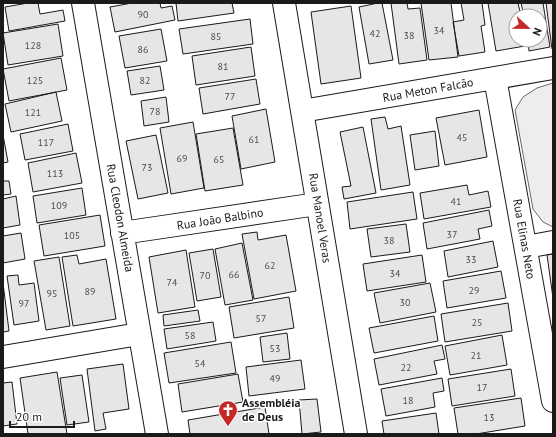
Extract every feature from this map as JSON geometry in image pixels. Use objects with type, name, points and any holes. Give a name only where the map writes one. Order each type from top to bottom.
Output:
[{"type":"street","name":"Rua Cleodon Almeida","points":[[83,3],[157,434]]},
{"type":"street","name":"Rua Manoel Veras","points":[[284,3],[356,434]]},
{"type":"street","name":"Rua Meton Falcão","points":[[302,111],[553,68]]},
{"type":"street","name":"Rua Elinas Neto","points":[[495,78],[553,401]]},
{"type":"street","name":"Rua João Balbino","points":[[122,234],[317,204]]},
{"type":"street","points":[[526,247],[553,242]]},
{"type":"street","points":[[3,357],[140,334]]},
{"type":"shaded area","points":[[553,83],[553,227],[543,222],[533,209],[515,110],[523,97],[537,88]]},
{"type":"building","points":[[28,3],[38,3],[40,14],[63,10],[65,21],[9,31],[5,7]]},
{"type":"building","points":[[132,3],[160,3],[161,8],[172,6],[175,20],[115,32],[110,7]]},
{"type":"building","points":[[176,3],[232,3],[234,13],[178,21]]},
{"type":"building","points":[[382,3],[393,60],[369,64],[359,7]]},
{"type":"building","points":[[391,3],[407,3],[408,9],[420,8],[427,60],[399,64]]},
{"type":"building","points":[[421,3],[451,3],[458,57],[429,60]]},
{"type":"building","points":[[461,3],[482,3],[485,25],[481,26],[485,52],[459,56],[453,22],[464,20]]},
{"type":"building","points":[[488,3],[518,3],[519,8],[508,8],[508,48],[513,48],[496,51]]},
{"type":"building","points":[[521,3],[543,3],[544,8],[522,8]]},
{"type":"building","points":[[546,3],[553,3],[553,49],[548,18],[548,8],[547,8]]},
{"type":"building","points":[[351,6],[361,78],[321,84],[311,12]]},
{"type":"building","points":[[250,19],[253,44],[183,54],[179,29]]},
{"type":"building","points":[[58,24],[63,56],[8,65],[3,33]]},
{"type":"building","points":[[161,29],[167,61],[125,68],[119,36]]},
{"type":"building","points":[[548,34],[550,47],[548,47]]},
{"type":"building","points":[[251,47],[255,76],[196,85],[192,56]]},
{"type":"building","points":[[529,48],[545,48],[529,51]]},
{"type":"building","points":[[61,58],[67,90],[9,101],[3,69]]},
{"type":"building","points":[[160,66],[164,90],[131,95],[127,71]]},
{"type":"building","points":[[256,79],[260,104],[203,114],[199,88]]},
{"type":"building","points":[[56,92],[62,121],[11,132],[5,104]]},
{"type":"building","points":[[166,97],[169,122],[144,126],[141,101]]},
{"type":"building","points":[[266,109],[275,162],[241,169],[232,116]]},
{"type":"building","points":[[479,110],[487,157],[445,165],[436,118]]},
{"type":"building","points":[[385,117],[388,129],[401,126],[410,185],[381,190],[371,119]]},
{"type":"building","points":[[193,122],[204,188],[171,194],[160,128]]},
{"type":"building","points":[[68,124],[73,151],[25,160],[20,134]]},
{"type":"building","points":[[363,127],[376,193],[344,199],[342,187],[351,186],[340,132]]},
{"type":"building","points":[[233,128],[243,185],[205,191],[196,134]]},
{"type":"building","points":[[435,131],[439,166],[415,170],[410,135]]},
{"type":"building","points":[[3,135],[8,162],[3,163]]},
{"type":"building","points":[[156,135],[168,193],[138,199],[126,141]]},
{"type":"building","points":[[76,153],[82,183],[33,192],[28,163]]},
{"type":"building","points":[[3,181],[9,181],[11,194],[3,195]]},
{"type":"building","points":[[467,185],[469,195],[488,191],[491,207],[424,219],[420,193]]},
{"type":"building","points":[[82,188],[86,215],[37,223],[33,196]]},
{"type":"building","points":[[413,192],[417,219],[350,229],[347,202]]},
{"type":"building","points":[[16,196],[20,225],[3,228],[3,199]]},
{"type":"building","points":[[489,210],[492,226],[478,229],[480,239],[427,249],[423,223]]},
{"type":"building","points":[[100,215],[105,246],[44,256],[39,225]]},
{"type":"building","points":[[406,224],[410,252],[371,257],[367,229]]},
{"type":"building","points":[[257,232],[258,240],[286,235],[296,291],[254,299],[242,234]]},
{"type":"building","points":[[21,233],[25,259],[3,263],[3,236]]},
{"type":"building","points":[[493,241],[498,267],[448,277],[444,251]]},
{"type":"building","points":[[242,243],[253,300],[225,305],[215,249]]},
{"type":"building","points":[[213,249],[221,297],[197,301],[189,253]]},
{"type":"building","points":[[186,250],[195,307],[158,313],[149,257]]},
{"type":"building","points":[[553,254],[553,298],[547,255]]},
{"type":"building","points":[[77,255],[79,264],[106,259],[116,319],[73,326],[62,257]]},
{"type":"building","points":[[422,255],[426,282],[367,291],[363,264]]},
{"type":"building","points":[[59,257],[70,326],[46,330],[34,261]]},
{"type":"building","points":[[501,271],[506,298],[447,308],[443,281]]},
{"type":"building","points":[[18,275],[19,285],[34,283],[39,321],[14,325],[7,276]]},
{"type":"building","points":[[3,283],[9,331],[3,332]]},
{"type":"building","points":[[430,283],[436,312],[380,323],[374,293]]},
{"type":"building","points":[[289,297],[294,328],[234,338],[229,307]]},
{"type":"building","points":[[508,303],[512,331],[445,342],[441,314]]},
{"type":"building","points":[[198,310],[200,321],[164,326],[163,315]]},
{"type":"building","points":[[434,316],[438,341],[374,353],[369,328]]},
{"type":"building","points":[[213,322],[216,341],[167,349],[164,329]]},
{"type":"building","points":[[287,333],[290,359],[263,362],[260,337]]},
{"type":"building","points":[[502,335],[507,365],[450,375],[445,346]]},
{"type":"building","points":[[231,342],[236,373],[169,383],[164,353]]},
{"type":"building","points":[[442,345],[445,359],[434,361],[437,374],[379,385],[374,359]]},
{"type":"building","points":[[301,360],[305,389],[249,396],[246,367]]},
{"type":"building","points":[[123,364],[129,409],[103,413],[106,429],[95,431],[87,369]]},
{"type":"building","points":[[511,369],[515,396],[452,406],[448,379]]},
{"type":"building","points":[[57,372],[67,434],[28,434],[20,378]]},
{"type":"building","points":[[238,374],[243,402],[182,412],[178,384]]},
{"type":"building","points":[[82,375],[89,422],[67,425],[60,378]]},
{"type":"building","points":[[442,378],[444,391],[433,393],[435,407],[386,416],[381,389]]},
{"type":"building","points":[[12,382],[17,424],[3,426],[3,383]]},
{"type":"building","points":[[521,398],[525,426],[476,434],[458,434],[454,408]]},
{"type":"building","points":[[317,399],[321,432],[302,434],[299,400]]},
{"type":"building","name":"Assembléia de Deus","points":[[265,407],[269,434],[190,434],[188,420]]},
{"type":"building","points":[[436,413],[439,434],[384,434],[382,421]]},
{"type":"place","name":"Assembléia de Deus","points":[[228,427]]}]
